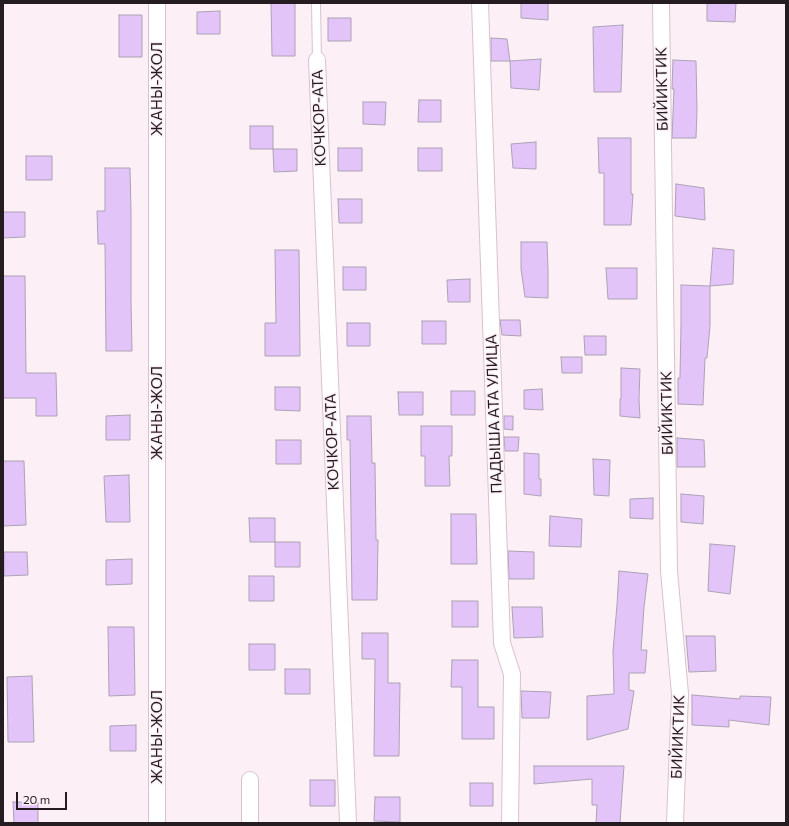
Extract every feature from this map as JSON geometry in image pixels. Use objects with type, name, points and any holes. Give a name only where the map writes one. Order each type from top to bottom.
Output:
[{"type":"street","name":"ЖАНЫ-ЖОЛ","points":[[157,3],[157,823]]},
{"type":"street","name":"ПАДЫША АТА УЛИЦА","points":[[480,3],[502,643],[512,674],[510,823]]},
{"type":"street","name":"БИЙИКТИК","points":[[661,3],[669,571],[680,694],[675,823]]},
{"type":"street","name":"КОЧКОР-АТА","points":[[317,60],[348,823]]},
{"type":"street","points":[[250,780],[250,823]]},
{"type":"lane","points":[[316,3],[317,60]]},
{"type":"building","points":[[271,3],[295,3],[295,56],[272,56]]},
{"type":"building","points":[[521,3],[548,3],[548,20],[521,18]]},
{"type":"building","points":[[707,3],[736,3],[735,22],[707,21]]},
{"type":"building","points":[[220,11],[220,34],[197,34],[197,12]]},
{"type":"building","points":[[119,15],[142,15],[142,57],[119,57]]},
{"type":"building","points":[[328,18],[351,18],[351,41],[328,41]]},
{"type":"building","points":[[623,25],[621,92],[594,92],[593,27]]},
{"type":"building","points":[[491,38],[507,39],[510,61],[491,61]]},
{"type":"building","points":[[541,59],[539,90],[511,88],[510,61]]},
{"type":"building","points":[[673,60],[696,61],[696,138],[672,138],[674,89],[672,89]]},
{"type":"building","points":[[419,100],[441,100],[441,122],[418,122]]},
{"type":"building","points":[[363,102],[386,102],[385,125],[363,124]]},
{"type":"building","points":[[250,126],[273,126],[273,149],[250,149]]},
{"type":"building","points":[[598,138],[631,138],[631,194],[633,194],[631,225],[604,225],[604,173],[599,173]]},
{"type":"building","points":[[536,142],[536,169],[513,168],[511,144]]},
{"type":"building","points":[[338,148],[362,148],[362,171],[338,171]]},
{"type":"building","points":[[418,148],[442,148],[442,171],[418,171]]},
{"type":"building","points":[[273,149],[297,149],[297,171],[274,172]]},
{"type":"building","points":[[26,156],[52,156],[52,180],[26,180]]},
{"type":"building","points":[[105,168],[130,168],[132,351],[106,351],[105,244],[98,244],[97,211],[105,211]]},
{"type":"building","points":[[676,184],[704,188],[705,220],[675,216]]},
{"type":"building","points":[[338,199],[362,199],[362,223],[339,223]]},
{"type":"building","points":[[3,212],[25,212],[25,237],[3,238]]},
{"type":"building","points":[[521,242],[547,242],[548,298],[525,297],[521,269]]},
{"type":"building","points":[[713,248],[734,250],[733,284],[710,286]]},
{"type":"building","points":[[275,250],[299,250],[300,356],[265,356],[265,323],[276,323]]},
{"type":"building","points":[[343,267],[366,267],[366,290],[343,290]]},
{"type":"building","points":[[606,268],[637,268],[637,299],[608,299]]},
{"type":"building","points":[[3,276],[25,276],[26,373],[56,373],[57,416],[36,416],[36,398],[3,398]]},
{"type":"building","points":[[470,279],[470,302],[448,302],[447,280]]},
{"type":"building","points":[[681,285],[710,286],[710,326],[707,358],[705,358],[703,405],[678,404],[678,378],[680,378]]},
{"type":"building","points":[[500,320],[520,320],[521,336],[502,335]]},
{"type":"building","points":[[422,321],[446,321],[446,344],[422,344]]},
{"type":"building","points":[[347,323],[370,323],[370,346],[347,346]]},
{"type":"building","points":[[584,336],[606,336],[606,355],[585,355]]},
{"type":"building","points":[[561,357],[582,357],[582,373],[562,373]]},
{"type":"building","points":[[621,368],[640,369],[640,418],[620,416]]},
{"type":"building","points":[[275,387],[300,387],[300,411],[275,410]]},
{"type":"building","points":[[542,389],[543,410],[524,409],[524,390]]},
{"type":"building","points":[[451,391],[475,391],[475,415],[451,415]]},
{"type":"building","points":[[398,392],[423,392],[423,415],[399,415]]},
{"type":"building","points":[[130,415],[130,440],[106,440],[106,416]]},
{"type":"building","points":[[347,416],[371,416],[372,463],[375,463],[376,540],[378,540],[377,600],[352,600],[350,440],[347,440]]},
{"type":"building","points":[[504,416],[513,416],[513,430],[504,429]]},
{"type":"building","points":[[421,426],[452,426],[452,456],[449,456],[450,486],[425,486],[425,456],[421,456]]},
{"type":"building","points":[[504,437],[519,437],[518,451],[505,451]]},
{"type":"building","points":[[677,438],[704,440],[705,467],[677,467]]},
{"type":"building","points":[[276,440],[301,440],[301,464],[276,464]]},
{"type":"building","points":[[524,453],[539,454],[541,496],[524,494]]},
{"type":"building","points":[[593,459],[610,460],[609,496],[594,495]]},
{"type":"building","points":[[3,461],[24,461],[26,525],[3,526]]},
{"type":"building","points":[[129,475],[130,522],[106,522],[104,476]]},
{"type":"building","points":[[681,494],[704,496],[703,524],[681,522]]},
{"type":"building","points":[[653,498],[653,519],[630,518],[630,499]]},
{"type":"building","points":[[451,514],[476,514],[477,564],[451,564]]},
{"type":"building","points":[[550,516],[582,519],[581,547],[549,546]]},
{"type":"building","points":[[249,518],[275,518],[275,542],[250,542]]},
{"type":"building","points":[[275,542],[300,542],[300,567],[275,567]]},
{"type":"building","points":[[710,544],[735,546],[730,594],[708,591]]},
{"type":"building","points":[[508,551],[534,552],[534,579],[509,579]]},
{"type":"building","points":[[4,552],[27,552],[28,575],[4,576]]},
{"type":"building","points":[[132,559],[132,584],[106,585],[106,560]]},
{"type":"building","points":[[619,571],[648,574],[641,650],[647,650],[645,673],[629,673],[629,690],[634,691],[628,729],[587,740],[587,696],[614,694],[613,651]]},
{"type":"building","points":[[249,576],[274,576],[274,601],[249,601]]},
{"type":"building","points":[[452,601],[478,601],[478,627],[452,627]]},
{"type":"building","points":[[512,607],[542,607],[543,637],[514,638]]},
{"type":"building","points":[[108,627],[134,627],[135,695],[109,696]]},
{"type":"building","points":[[362,633],[388,633],[388,683],[400,683],[399,756],[374,756],[375,659],[362,659]]},
{"type":"building","points":[[686,636],[715,636],[716,671],[689,672]]},
{"type":"building","points":[[249,644],[275,644],[275,670],[249,670]]},
{"type":"building","points":[[452,660],[478,660],[478,707],[494,707],[494,739],[462,739],[462,687],[451,687]]},
{"type":"building","points":[[285,669],[310,669],[310,694],[285,694]]},
{"type":"building","points":[[32,676],[34,742],[8,742],[7,677]]},
{"type":"building","points":[[521,691],[551,692],[549,718],[522,718]]},
{"type":"building","points":[[692,695],[740,699],[740,696],[771,697],[769,725],[729,720],[729,727],[692,725]]},
{"type":"building","points":[[136,725],[136,751],[110,751],[110,726]]},
{"type":"building","points":[[534,766],[624,766],[620,823],[596,823],[597,805],[592,805],[592,779],[534,784]]},
{"type":"building","points":[[310,780],[335,780],[335,806],[310,806]]},
{"type":"building","points":[[470,783],[493,783],[493,806],[470,806]]},
{"type":"building","points":[[375,797],[400,797],[400,822],[374,821]]},
{"type":"building","points":[[13,802],[38,802],[38,823],[14,823]]}]
